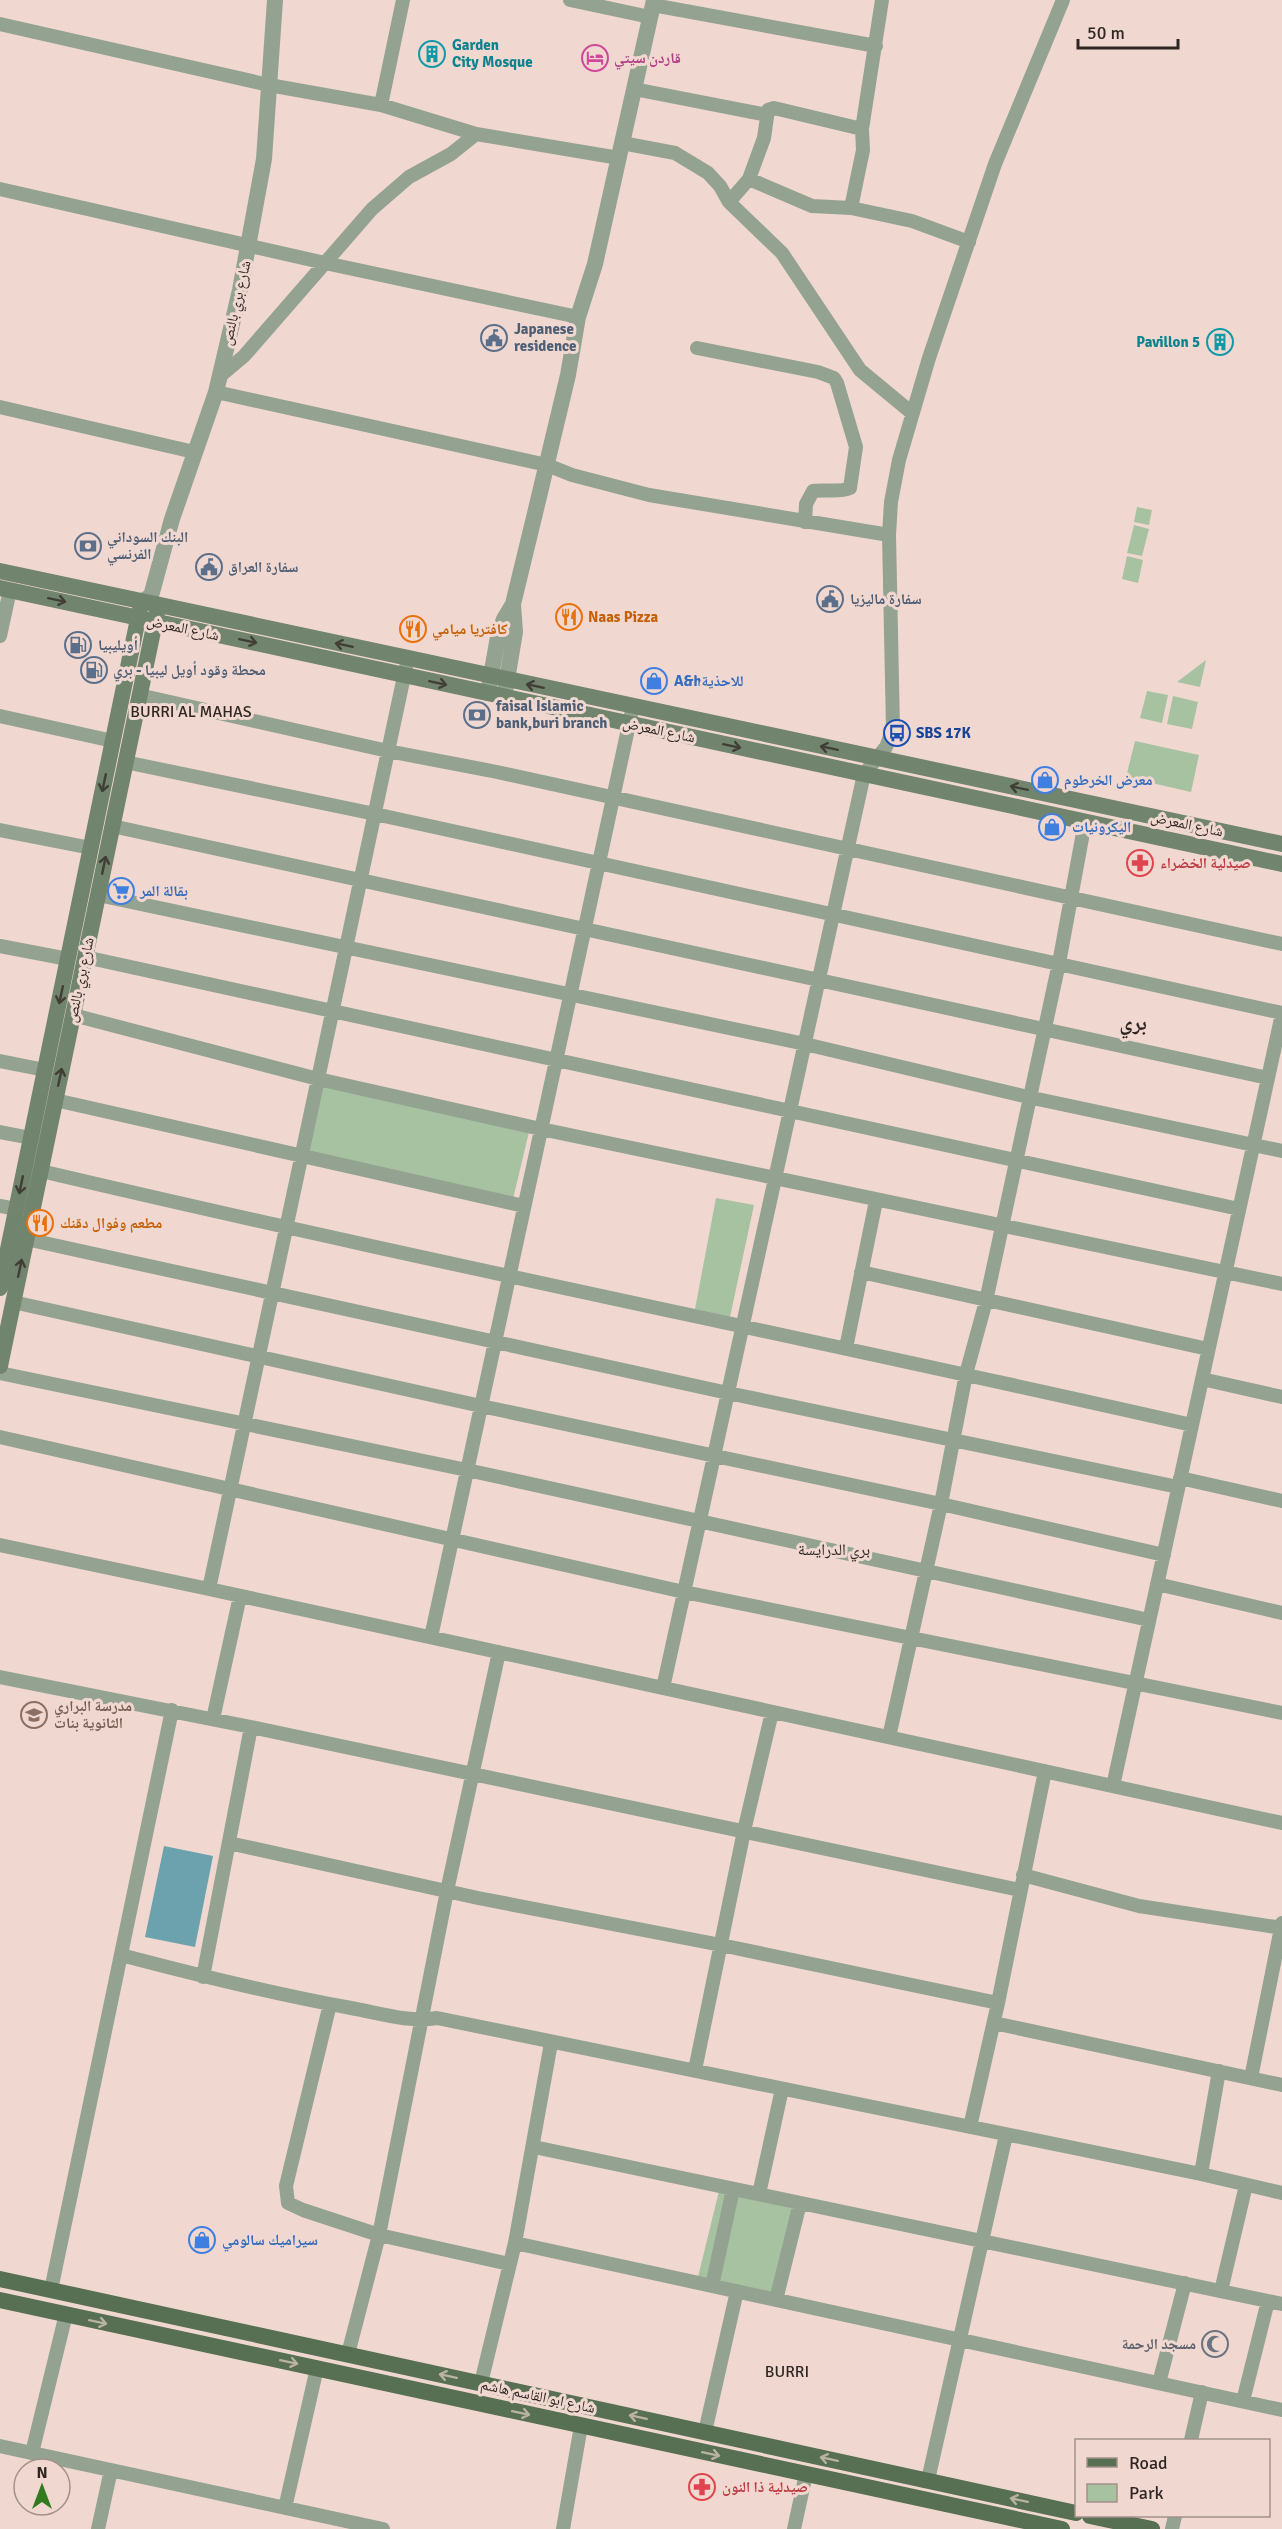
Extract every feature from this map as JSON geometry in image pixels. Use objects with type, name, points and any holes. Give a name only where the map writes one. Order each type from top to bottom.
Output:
[{"type":"main road","name":"شارع المعرض","points":[[0,571],[148,609],[406,667],[496,695],[1282,864]]},
{"type":"main road","name":"شارع المعرض","points":[[5,589],[148,609]]},
{"type":"main road","name":"شارع بري بالنص","points":[[0,1366],[139,695],[148,609]]},
{"type":"main road","name":"شارع بري بالنص","points":[[0,1288],[8,1207],[31,1138],[113,741],[148,609]]},
{"type":"main road","name":"شارع المعرض","points":[[406,667],[499,678],[1282,844]]},
{"type":"main road","points":[[1090,823],[1101,806]]},
{"type":"main road","name":"شارع ابو القاسم هاشم","points":[[0,2278],[1075,2513]]},
{"type":"main road","name":"شارع ابو القاسم هاشم","points":[[0,2300],[806,2474],[1010,2524],[1062,2529]]},
{"type":"main road","points":[[1095,2517],[1152,2529]]},
{"type":"street","name":"شارع بري بالنص","points":[[148,609],[172,519],[217,385],[249,246],[264,159],[275,0]]},
{"type":"street","points":[[381,105],[402,0]]},
{"type":"street","points":[[570,0],[652,7],[876,45]]},
{"type":"street","points":[[851,208],[863,150],[862,129],[882,0]]},
{"type":"street","points":[[663,1688],[864,774],[878,758],[891,736],[893,721],[889,535],[891,502],[899,460],[912,413],[995,164],[1063,0]]},
{"type":"street","points":[[496,695],[499,678],[515,632],[513,604],[568,375],[578,316],[595,264],[652,7]]},
{"type":"street","points":[[0,24],[269,85],[381,105],[476,134],[620,151],[668,152],[692,161],[715,180],[729,202],[782,253],[860,370],[912,413]]},
{"type":"street","points":[[634,89],[767,115]]},
{"type":"street","points":[[729,202],[749,179],[764,138],[768,110],[774,108],[862,129]]},
{"type":"street","points":[[476,134],[451,154],[392,189],[217,385],[547,465],[621,489],[889,535]]},
{"type":"street","points":[[749,179],[812,206],[851,208],[912,221],[969,242]]},
{"type":"street","points":[[0,189],[325,263],[578,316]]},
{"type":"street","points":[[568,375],[578,354],[589,319],[595,264]]},
{"type":"street","points":[[697,348],[818,372],[834,378],[856,447],[852,480],[850,488],[843,491],[827,489],[813,491],[806,504],[805,522]]},
{"type":"street","points":[[0,407],[194,452]]},
{"type":"street","points":[[0,636],[5,589]]},
{"type":"street","points":[[209,1589],[406,667]]},
{"type":"street","points":[[139,695],[1282,944]]},
{"type":"street","points":[[431,1637],[633,706]]},
{"type":"street","points":[[0,716],[113,741]]},
{"type":"street","points":[[125,762],[375,814],[1282,1014],[1113,1786]]},
{"type":"street","points":[[889,1737],[941,1504],[966,1374],[986,1301],[1028,1097],[1045,1029],[1070,898],[1090,823]]},
{"type":"street","points":[[112,826],[1268,1078]]},
{"type":"street","points":[[0,830],[91,848]]},
{"type":"street","points":[[98,895],[805,1044],[1028,1097],[1282,1151]]},
{"type":"street","points":[[0,946],[68,959]]},
{"type":"street","points":[[85,957],[1239,1209]]},
{"type":"street","points":[[73,1015],[318,1079],[541,1129],[776,1177],[876,1201],[1282,1284]]},
{"type":"street","points":[[0,1061],[45,1070]]},
{"type":"street","points":[[55,1100],[524,1206]]},
{"type":"street","points":[[0,1132],[31,1138]]},
{"type":"street","points":[[41,1171],[286,1228],[966,1374],[1192,1425]]},
{"type":"street","points":[[846,1348],[876,1201]]},
{"type":"street","points":[[27,1239],[953,1441],[1282,1501]]},
{"type":"street","points":[[861,1272],[1208,1350]]},
{"type":"street","points":[[13,1302],[481,1406],[941,1504],[1164,1555]]},
{"type":"street","points":[[0,1373],[467,1470],[1149,1620]]},
{"type":"street","points":[[1202,1379],[1282,1397]]},
{"type":"street","points":[[0,1437],[684,1592],[1282,1713]]},
{"type":"street","points":[[0,1545],[1282,1823]]},
{"type":"street","points":[[1157,1584],[1282,1613]]},
{"type":"street","points":[[213,1719],[240,1596]]},
{"type":"street","points":[[348,2354],[379,2235],[471,1773],[499,1652]]},
{"type":"street","points":[[0,1677],[172,1710],[744,1831],[1139,1906],[1282,1926],[1251,2078]]},
{"type":"street","points":[[51,2290],[172,1710]]},
{"type":"street","points":[[695,2070],[744,1831],[772,1712]]},
{"type":"street","points":[[203,1977],[251,1727]]},
{"type":"street","points":[[970,2127],[994,2023],[1045,1772]]},
{"type":"street","points":[[229,1843],[447,1891],[998,2003]]},
{"type":"street","points":[[122,1955],[203,1977],[330,2004],[420,2021],[437,2018],[1201,2174],[1282,2193]]},
{"type":"street","points":[[330,2004],[286,2186],[288,2202],[303,2210],[379,2235],[509,2264]]},
{"type":"street","points":[[994,2023],[1282,2085]]},
{"type":"street","points":[[481,2383],[515,2243],[551,2043]]},
{"type":"street","points":[[1201,2174],[1219,2071]]},
{"type":"street","points":[[759,2194],[782,2089]]},
{"type":"street","points":[[928,2480],[1006,2135]]},
{"type":"street","points":[[534,2147],[1282,2304]]},
{"type":"street","points":[[1221,2291],[1246,2185]]},
{"type":"street","points":[[712,2286],[733,2189]]},
{"type":"street","points":[[776,2300],[800,2203]]},
{"type":"street","points":[[515,2243],[1282,2410]]},
{"type":"street","points":[[1160,2383],[1185,2283]]},
{"type":"street","points":[[705,2432],[737,2291]]},
{"type":"street","points":[[1243,2401],[1268,2301]]},
{"type":"street","points":[[32,2452],[66,2314]]},
{"type":"street","points":[[285,2508],[317,2368]]},
{"type":"street","points":[[1191,2439],[1202,2392]]},
{"type":"street","points":[[563,2529],[581,2426]]},
{"type":"street","points":[[0,2446],[285,2508],[324,2523],[383,2529]]},
{"type":"street","points":[[98,2529],[111,2470]]},
{"type":"street","points":[[794,2529],[806,2474]]},
{"type":"green space","points":[[1137,507],[1152,510],[1149,525],[1134,522]]},
{"type":"green space","points":[[1134,525],[1149,529],[1142,556],[1127,553]]},
{"type":"green space","points":[[1127,556],[1143,560],[1138,583],[1122,579]]},
{"type":"green space","points":[[1206,660],[1200,687],[1177,682]]},
{"type":"green space","points":[[1147,691],[1168,695],[1162,723],[1140,718]]},
{"type":"green space","points":[[1173,696],[1198,702],[1192,729],[1167,724]]},
{"type":"green space","points":[[1135,741],[1199,755],[1191,792],[1126,777]]},
{"type":"green space","points":[[322,1086],[529,1132],[513,1199],[307,1153]]},
{"type":"green space","points":[[716,1198],[754,1205],[730,1317],[695,1309]]},
{"type":"green space","points":[[719,2191],[795,2208],[774,2300],[697,2281]]},
{"type":"water","points":[[164,1846],[213,1856],[195,1947],[145,1937]]},
{"type":"place","name":"Garden City Mosque","points":[[432,54]]},
{"type":"place","name":"قاردن سيتي","points":[[595,58]]},
{"type":"place","name":"Japanese residence","points":[[494,338]]},
{"type":"place","name":"Pavillon 5","points":[[1220,342]]},
{"type":"place","name":"البنك السوداني الفرنسي","points":[[88,546]]},
{"type":"place","name":"سفارة العراق","points":[[209,567]]},
{"type":"place","name":"سفارة ماليزيا","points":[[830,599]]},
{"type":"place","name":"Naas Pizza","points":[[569,617]]},
{"type":"place","name":"كافتريا ميامي","points":[[413,629]]},
{"type":"place","name":"أويليبيا","points":[[78,645]]},
{"type":"place","name":"محطة وقود أويل ليبيا - بري","points":[[94,670]]},
{"type":"place","name":"A&hللاحذية","points":[[654,681]]},
{"type":"place","name":"faisal Islamic bank,buri branch","points":[[477,715]]},
{"type":"place","name":"SBS 17K","points":[[897,733]]},
{"type":"place","name":"معرض الخرطوم","points":[[1045,780]]},
{"type":"place","name":"اليكرونيات","points":[[1052,827]]},
{"type":"place","name":"صيدلية الخضراء","points":[[1140,863]]},
{"type":"place","name":"بقالة المر","points":[[121,891]]},
{"type":"place","name":"مطعم وفوال دقنك","points":[[40,1223]]},
{"type":"place","name":"مدرسة البراري الثانوية بنات","points":[[34,1715]]},
{"type":"place","name":"سيراميك سالومي","points":[[202,2240]]},
{"type":"place","name":"مسجد الرحمة","points":[[1215,2344]]},
{"type":"place","name":"صيدلية ذا النون","points":[[702,2487]]},
{"type":"district","name":"BURRI AL MAHAS","points":[[191,711]]},
{"type":"district","name":"بري","points":[[1133,1023]]},
{"type":"district","name":"بري الدرايسة","points":[[834,1549]]},
{"type":"district","name":"BURRI","points":[[787,2371]]}]
